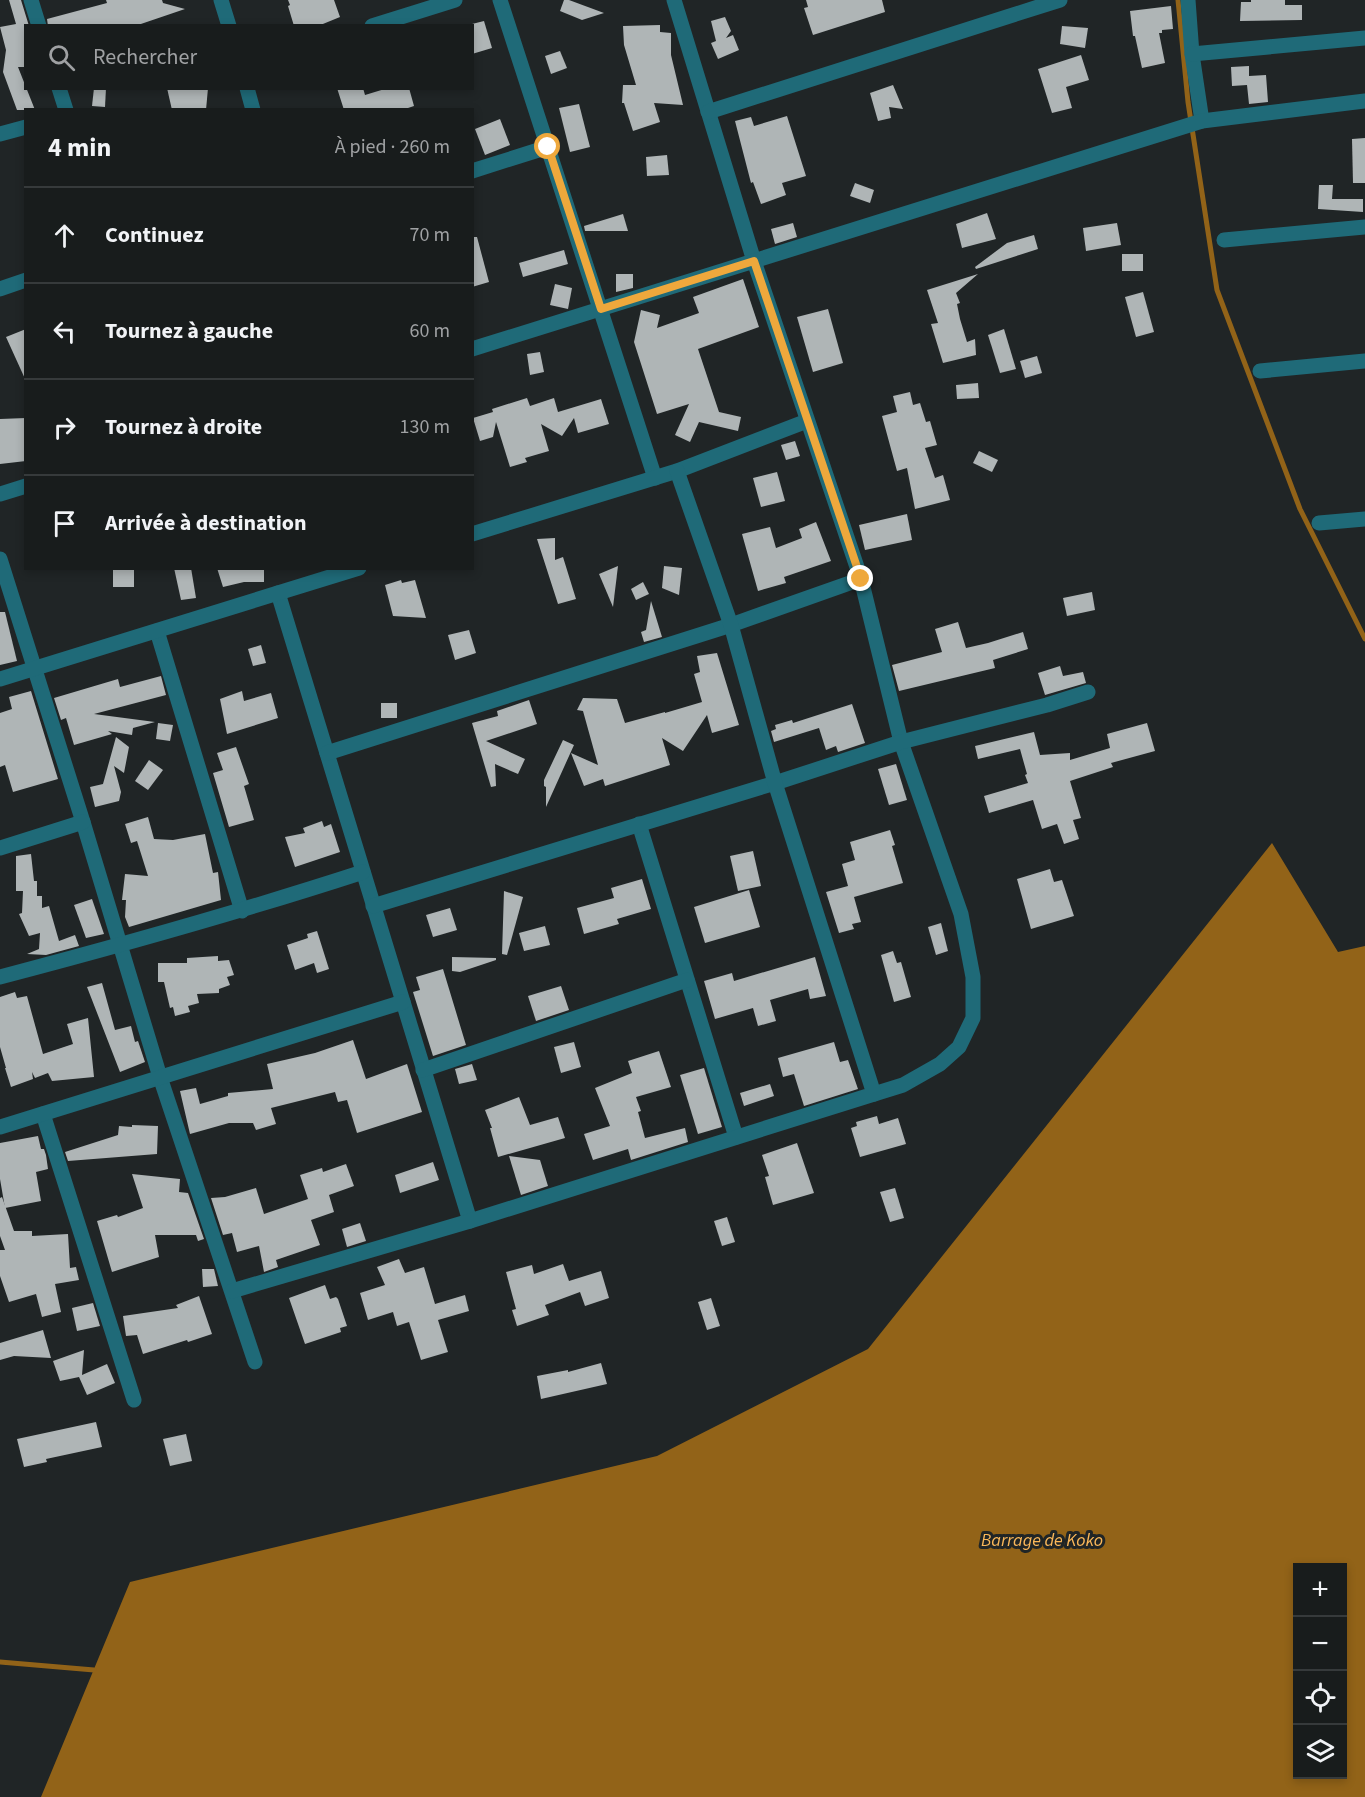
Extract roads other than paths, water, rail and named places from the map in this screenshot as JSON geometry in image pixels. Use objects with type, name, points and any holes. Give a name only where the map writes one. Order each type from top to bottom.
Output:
[{"type":"street","points":[[31,0],[38,24]]},
{"type":"street","points":[[221,0],[228,24]]},
{"type":"street","points":[[378,24],[455,0]]},
{"type":"street","points":[[500,0],[655,478]]},
{"type":"street","points":[[232,1291],[470,1221],[903,1085],[940,1064],[959,1047],[973,1018],[973,977],[961,914],[901,742],[861,579],[754,261],[674,0]]},
{"type":"street","points":[[708,112],[1060,0]]},
{"type":"street","points":[[1188,0],[1192,54],[1202,121]]},
{"type":"street","points":[[1192,54],[1365,38]]},
{"type":"street","points":[[60,90],[65,108]]},
{"type":"street","points":[[248,90],[252,108]]},
{"type":"street","points":[[474,348],[1202,121],[1365,101]]},
{"type":"street","points":[[0,134],[24,128]]},
{"type":"street","points":[[474,170],[548,147]]},
{"type":"street","points":[[1224,240],[1365,227]]},
{"type":"street","points":[[0,289],[24,281]]},
{"type":"street","points":[[1260,372],[1365,361]]},
{"type":"street","points":[[474,533],[677,471],[807,421]]},
{"type":"street","points":[[677,471],[731,625],[775,783],[874,1094]]},
{"type":"street","points":[[0,494],[24,487]]},
{"type":"street","points":[[1319,524],[1365,519]]},
{"type":"street","points":[[0,560],[83,822],[160,1077],[255,1362]]},
{"type":"street","points":[[0,679],[353,570]]},
{"type":"street","points":[[327,753],[731,625],[861,579]]},
{"type":"street","points":[[278,593],[470,1221]]},
{"type":"street","points":[[156,631],[242,911]]},
{"type":"street","points":[[374,906],[901,742],[1047,705],[1088,692]]},
{"type":"street","points":[[0,848],[83,822]]},
{"type":"street","points":[[639,824],[736,1137]]},
{"type":"street","points":[[0,977],[242,911],[363,872]]},
{"type":"street","points":[[423,1070],[687,980]]},
{"type":"street","points":[[1,1123],[43,1114],[403,1002]]},
{"type":"street","points":[[43,1114],[134,1400]]},
{"type":"water","name":"Barrage de Koko","points":[[1272,843],[1338,952],[1365,946],[1365,1797],[41,1797],[130,1582],[657,1456],[868,1349]]},
{"type":"waterway","points":[[1178,0],[1188,102],[1217,290],[1300,509],[1365,639]]},
{"type":"waterway","points":[[0,1662],[94,1670]]}]
